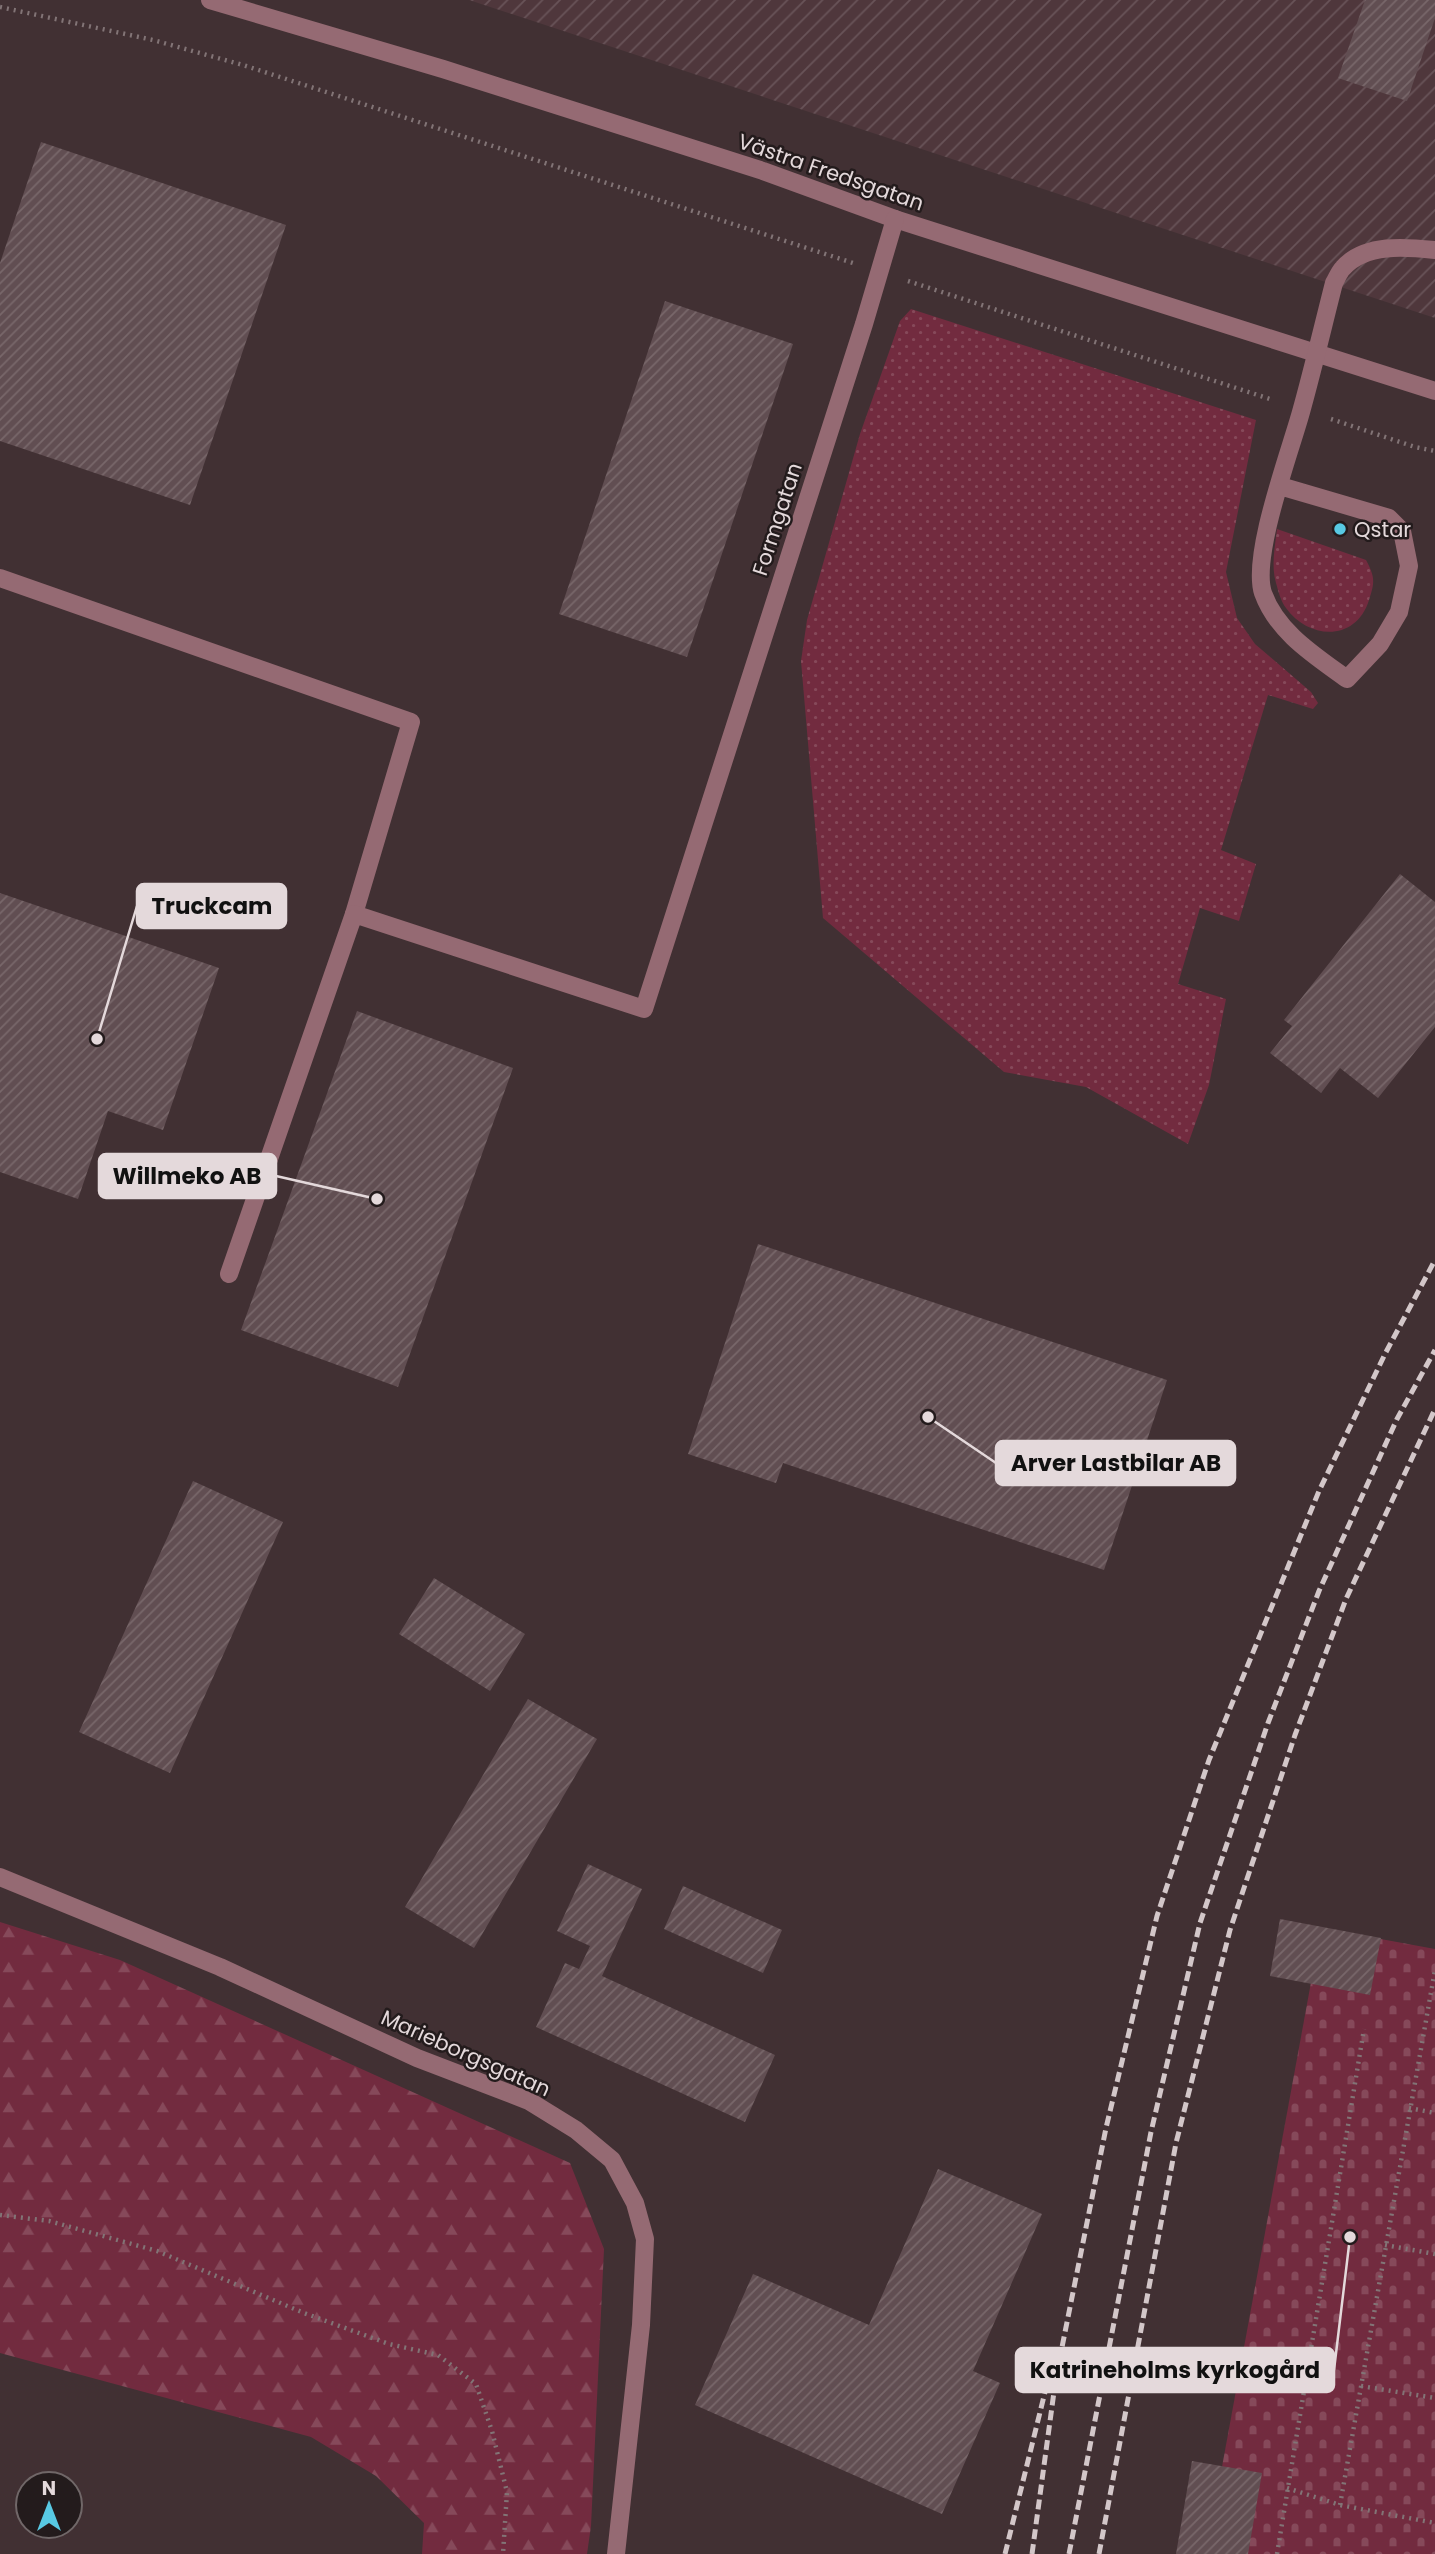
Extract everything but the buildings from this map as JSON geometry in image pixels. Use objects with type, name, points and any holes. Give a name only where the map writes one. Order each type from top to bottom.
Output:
[{"type":"street","name":"Västra Fredsgatan","points":[[211,0],[456,73],[763,171],[895,219],[1435,391]]},
{"type":"street","name":"Formgatan","points":[[354,914],[644,1009],[895,219]]},
{"type":"street","points":[[1280,486],[1389,518],[1402,531],[1409,566],[1399,612],[1380,644],[1347,679],[1308,651],[1275,618],[1262,590],[1260,570],[1263,547],[1334,283],[1343,268],[1357,258],[1400,247],[1435,250]]},
{"type":"street","points":[[0,578],[411,722],[354,914],[229,1274]]},
{"type":"street","name":"Marieborgsgatan","points":[[0,1877],[220,1966],[417,2058],[529,2101],[576,2130],[612,2160],[635,2203],[645,2239],[641,2325],[616,2554]]},
{"type":"path","points":[[0,7],[140,37],[243,65],[1415,447],[1435,451]]},
{"type":"path","points":[[1340,2505],[1435,1970]]},
{"type":"path","points":[[1277,2554],[1364,2029]]},
{"type":"path","points":[[1409,2108],[1435,2113]]},
{"type":"path","points":[[0,2215],[49,2221],[157,2251],[304,2313],[389,2344],[438,2356],[476,2384],[492,2431],[507,2492],[503,2554]]},
{"type":"path","points":[[1385,2245],[1435,2254]]},
{"type":"path","points":[[1361,2386],[1435,2398]]},
{"type":"path","points":[[1287,2488],[1340,2505],[1435,2523]]},
{"type":"shaded area","points":[[469,0],[1435,0],[1435,318]]},
{"type":"green space","points":[[911,309],[1256,420],[1226,572],[1237,618],[1255,644],[1311,692],[1318,703],[1313,709],[1268,695],[1221,850],[1256,864],[1239,921],[1200,908],[1178,984],[1226,999],[1209,1085],[1188,1144],[1086,1087],[1004,1072],[823,918],[801,661],[807,620],[860,434],[900,321]]},
{"type":"green space","points":[[1277,529],[1366,560],[1372,575],[1372,589],[1363,614],[1354,623],[1331,632],[1319,631],[1296,619],[1286,608],[1280,596],[1274,570]]},
{"type":"green space","points":[[0,1922],[120,1960],[570,2163],[604,2249],[591,2526],[587,2554],[422,2554],[424,2523],[376,2476],[311,2437],[0,2353]]},
{"type":"green space","points":[[1321,1928],[1435,1949],[1435,2554],[1206,2554]]},
{"type":"railway","points":[[1032,2554],[1056,2377],[1106,2128],[1157,1916],[1209,1760],[1319,1491],[1385,1354],[1435,1260]]},
{"type":"railway","points":[[1069,2554],[1151,2132],[1200,1923],[1268,1723],[1319,1591],[1397,1419],[1435,1350]]},
{"type":"railway","points":[[1099,2554],[1176,2143],[1230,1930],[1295,1735],[1346,1599],[1435,1409]]},
{"type":"railway","points":[[1005,2554],[1046,2388]]},
{"type":"place","name":"Qstar","points":[[1340,529]]},
{"type":"place","name":"Truckcam","points":[[97,1039]]},
{"type":"place","name":"Willmeko AB","points":[[377,1199]]},
{"type":"place","name":"Arver Lastbilar AB","points":[[928,1417]]},
{"type":"place","name":"Katrineholms kyrkogård","points":[[1350,2237]]}]
